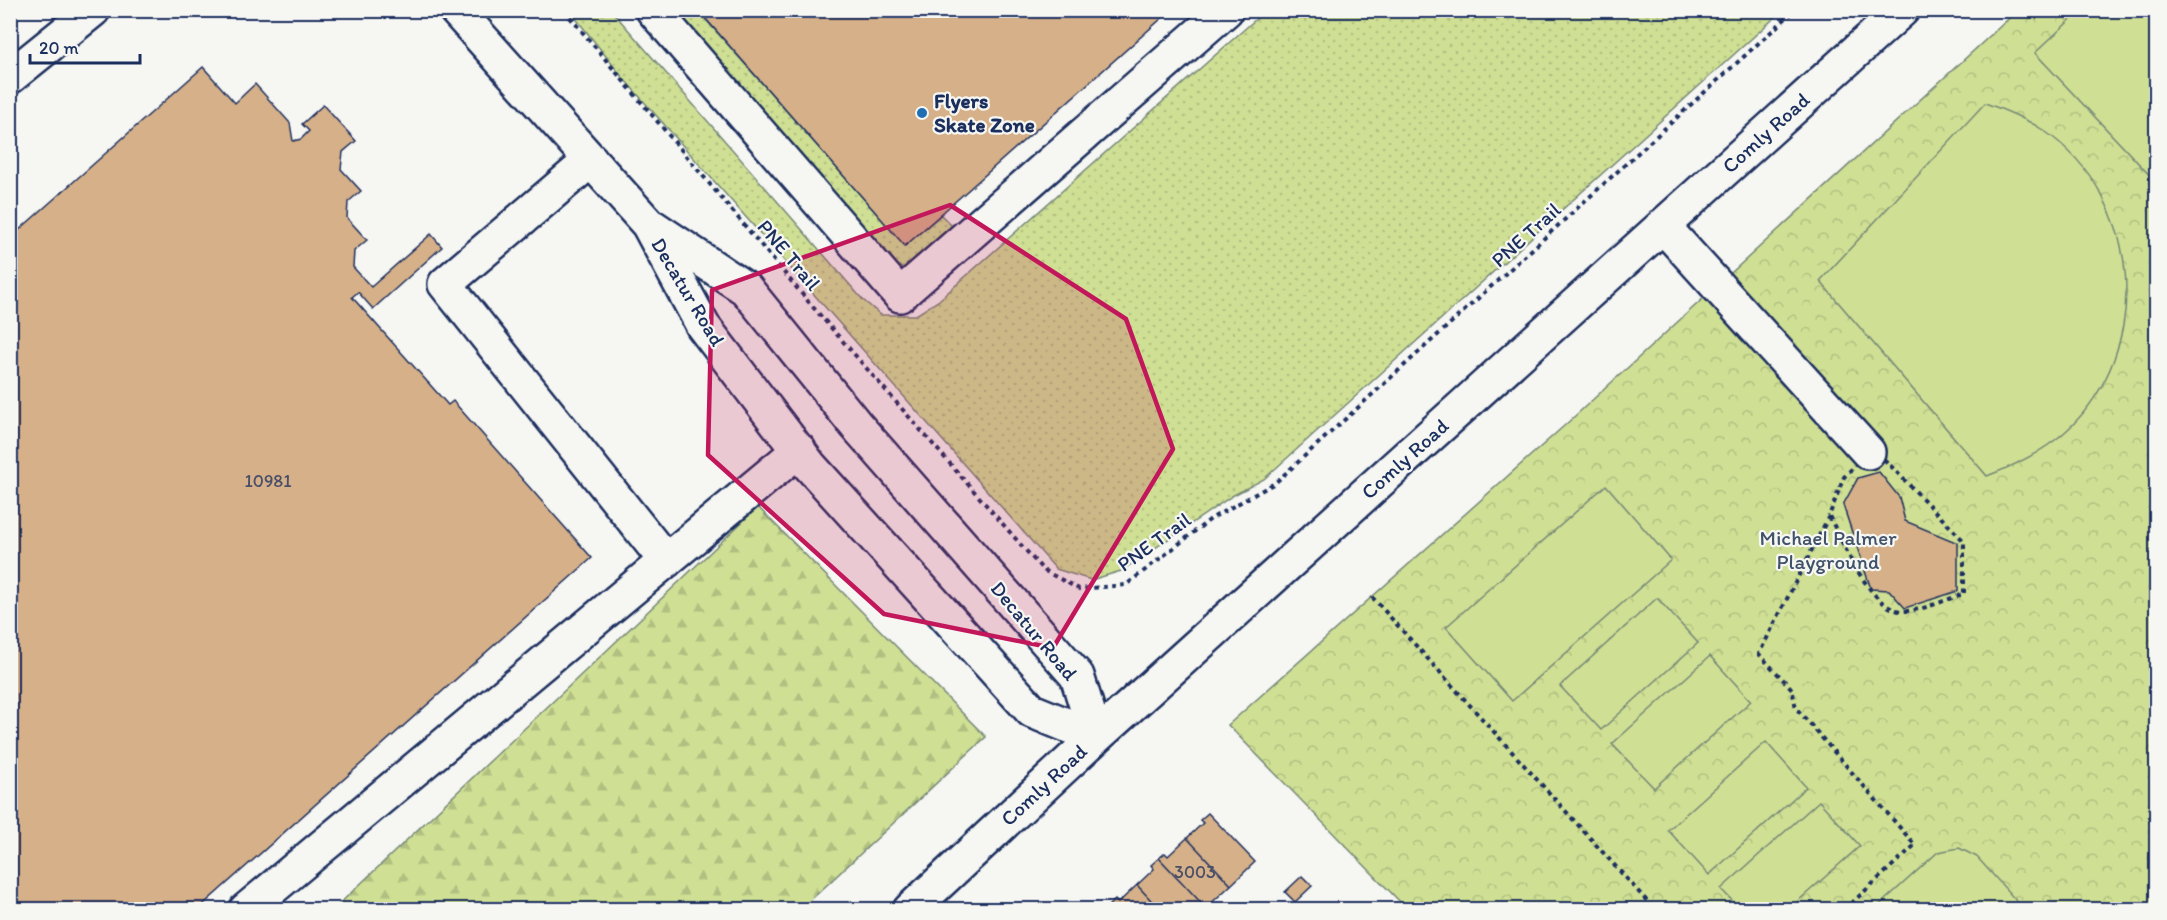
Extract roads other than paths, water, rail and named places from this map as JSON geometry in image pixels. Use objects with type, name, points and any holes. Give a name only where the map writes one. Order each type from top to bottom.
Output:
[{"type":"street","points":[[10,76],[93,10]]},
{"type":"street","name":"Decatur Road","points":[[456,10],[648,224],[703,326],[810,466],[1032,711],[1096,737]]},
{"type":"street","points":[[653,10],[900,295],[1226,10]]},
{"type":"street","name":"Comly Road","points":[[910,909],[1096,737],[1902,10]]},
{"type":"street","points":[[591,160],[445,284],[666,561]]},
{"type":"street","name":"Decatur Road","points":[[648,224],[746,289],[856,425],[1077,676],[1096,737]]},
{"type":"street","points":[[1663,226],[1868,452]]},
{"type":"street","points":[[246,909],[800,450]]},
{"type":"place","name":"Flyers Skate Zone","points":[[922,113]]},
{"type":"park label","name":"Michael Palmer Playground","points":[[1828,550]]}]
